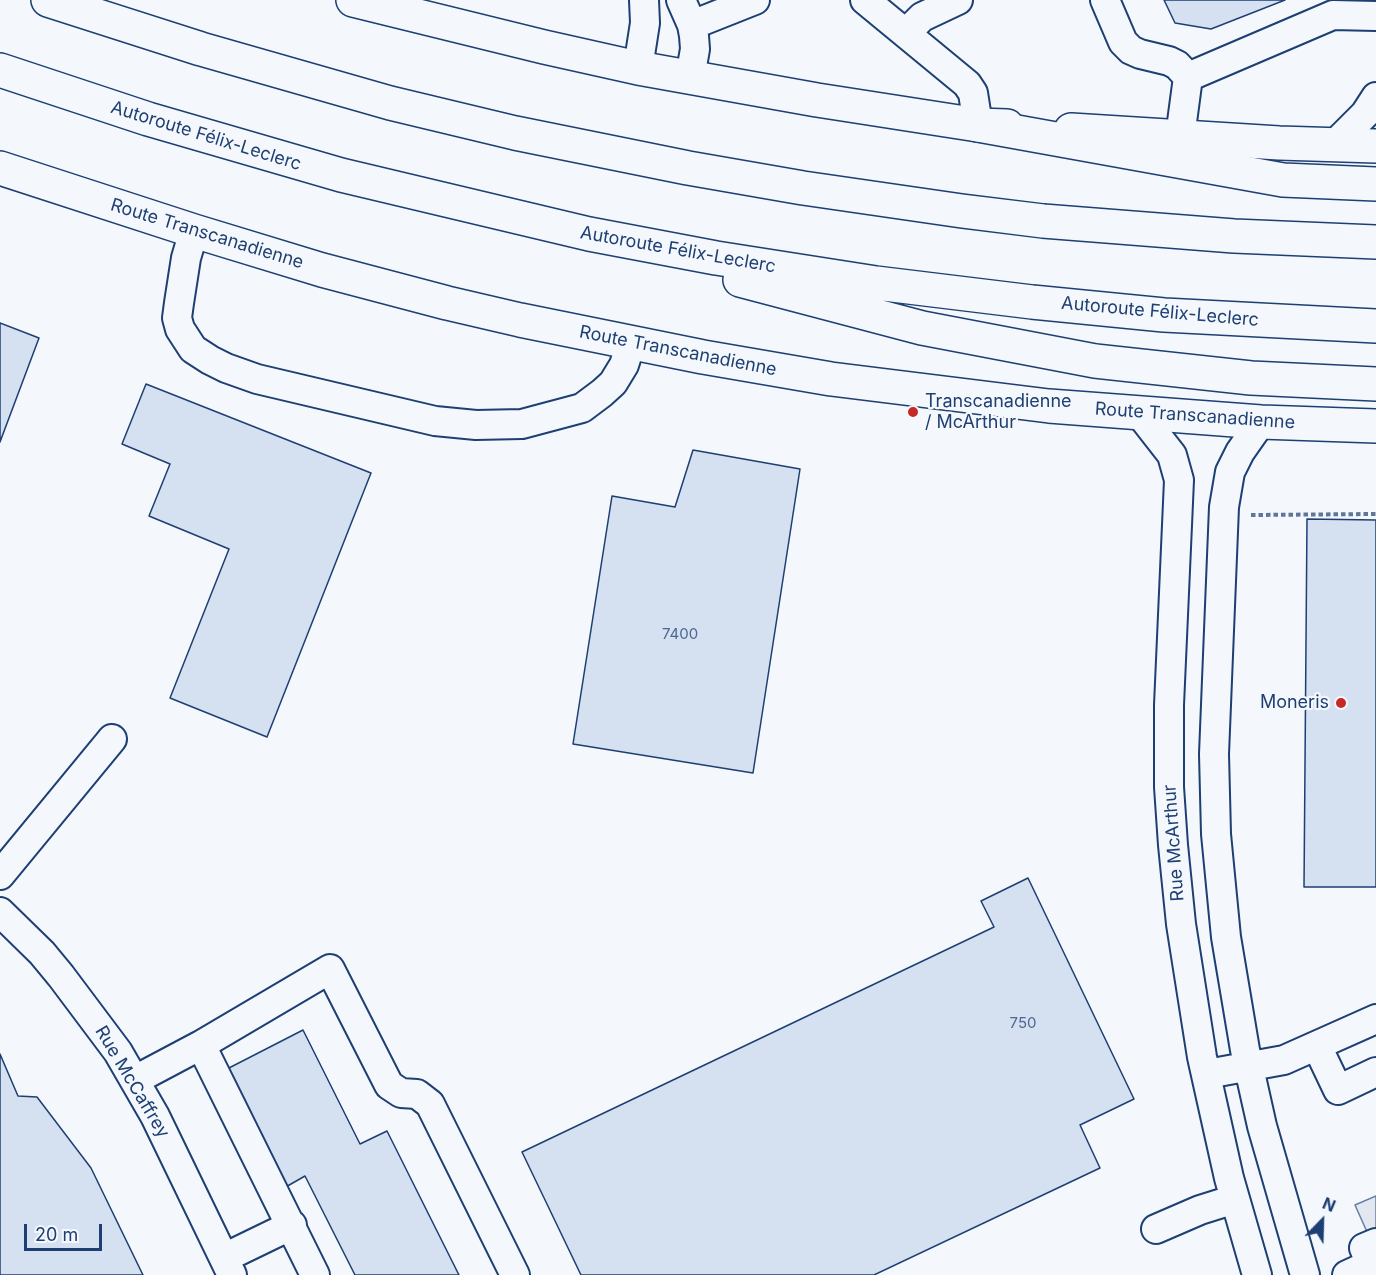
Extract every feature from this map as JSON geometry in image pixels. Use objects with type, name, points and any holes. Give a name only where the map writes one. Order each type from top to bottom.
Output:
[{"type":"main road","points":[[48,0],[201,50],[390,103],[526,135],[728,176],[962,211],[1043,220],[1234,236],[1376,242]]},
{"type":"main road","points":[[353,0],[544,47],[690,78],[978,125],[1283,180],[1376,184]]},
{"type":"main road","name":"Autoroute Félix-Leclerc","points":[[0,70],[148,119],[291,162],[589,234],[798,271],[997,298],[1164,315],[1376,326]]},
{"type":"main road","points":[[978,125],[1376,146]]},
{"type":"main road","name":"Route Transcanadienne","points":[[0,168],[302,264],[447,303],[631,343],[831,379],[1049,406],[1262,422],[1376,426]]},
{"type":"main road","points":[[589,234],[791,294],[922,328],[1008,345],[1095,361],[1175,371],[1251,378],[1376,384]]},
{"type":"street","points":[[638,68],[645,23],[644,0]]},
{"type":"street","points":[[690,78],[695,49],[686,13],[755,0]]},
{"type":"street","points":[[866,0],[967,84],[973,93],[978,125]]},
{"type":"street","points":[[906,33],[922,17],[958,0]]},
{"type":"street","points":[[1105,0],[1123,42],[1131,50],[1170,61],[1188,77]]},
{"type":"street","points":[[1188,77],[1333,15],[1376,16]]},
{"type":"street","points":[[1180,137],[1188,77]]},
{"type":"street","points":[[1334,145],[1365,114],[1376,97]]},
{"type":"street","points":[[194,231],[186,258],[179,303],[177,318],[180,329],[192,349],[226,368],[257,379],[435,421],[476,425],[522,424],[582,408],[613,383],[624,365],[631,343]]},
{"type":"street","name":"Rue McArthur","points":[[1140,414],[1172,455],[1179,480],[1169,705],[1169,787],[1180,924],[1193,1005],[1228,1178],[1257,1275]]},
{"type":"street","points":[[1262,422],[1240,452],[1230,472],[1225,498],[1217,644],[1215,786],[1220,879],[1227,937],[1249,1067],[1277,1180],[1305,1275]]},
{"type":"street","points":[[0,876],[112,739]]},
{"type":"street","points":[[1169,787],[1215,786]]},
{"type":"street","name":"Rue McCaffrey","points":[[0,912],[42,953],[109,1038],[135,1080],[178,1162],[228,1267]]},
{"type":"street","points":[[135,1080],[201,1045],[330,969],[389,1085],[401,1093],[417,1094],[430,1104],[515,1275]]},
{"type":"street","points":[[1207,1074],[1284,1060],[1376,1019]]},
{"type":"street","points":[[201,1045],[315,1275]]},
{"type":"street","points":[[1317,1046],[1338,1090],[1376,1072]]},
{"type":"street","points":[[1155,1229],[1200,1210],[1235,1199]]},
{"type":"street","points":[[228,1267],[292,1225]]},
{"type":"path","points":[[1242,514],[1376,514]]},
{"type":"shaded area","points":[[1376,1196],[1376,1252],[1355,1205]]},
{"type":"building","points":[[1164,0],[1285,0],[1211,29],[1175,23]]},
{"type":"building","points":[[0,323],[39,338],[0,442]]},
{"type":"building","points":[[146,384],[371,473],[267,737],[170,698],[229,549],[149,516],[170,464],[122,444]]},
{"type":"building","points":[[693,450],[800,469],[753,773],[573,744],[612,496],[675,507]]},
{"type":"building","name":"Moneris","points":[[1307,519],[1376,520],[1376,887],[1304,887]]},
{"type":"building","points":[[1028,878],[1134,1099],[1080,1125],[1100,1168],[874,1275],[581,1275],[522,1152],[994,927],[981,901]]},
{"type":"building","points":[[303,1030],[360,1144],[387,1131],[459,1275],[355,1275],[305,1176],[284,1188],[227,1069]]},
{"type":"building","points":[[0,1054],[18,1096],[37,1097],[91,1168],[143,1275],[0,1275]]},
{"type":"place","name":"Transcanadienne / McArthur","points":[[913,412]]},
{"type":"place","name":"Moneris","points":[[1341,703]]}]
